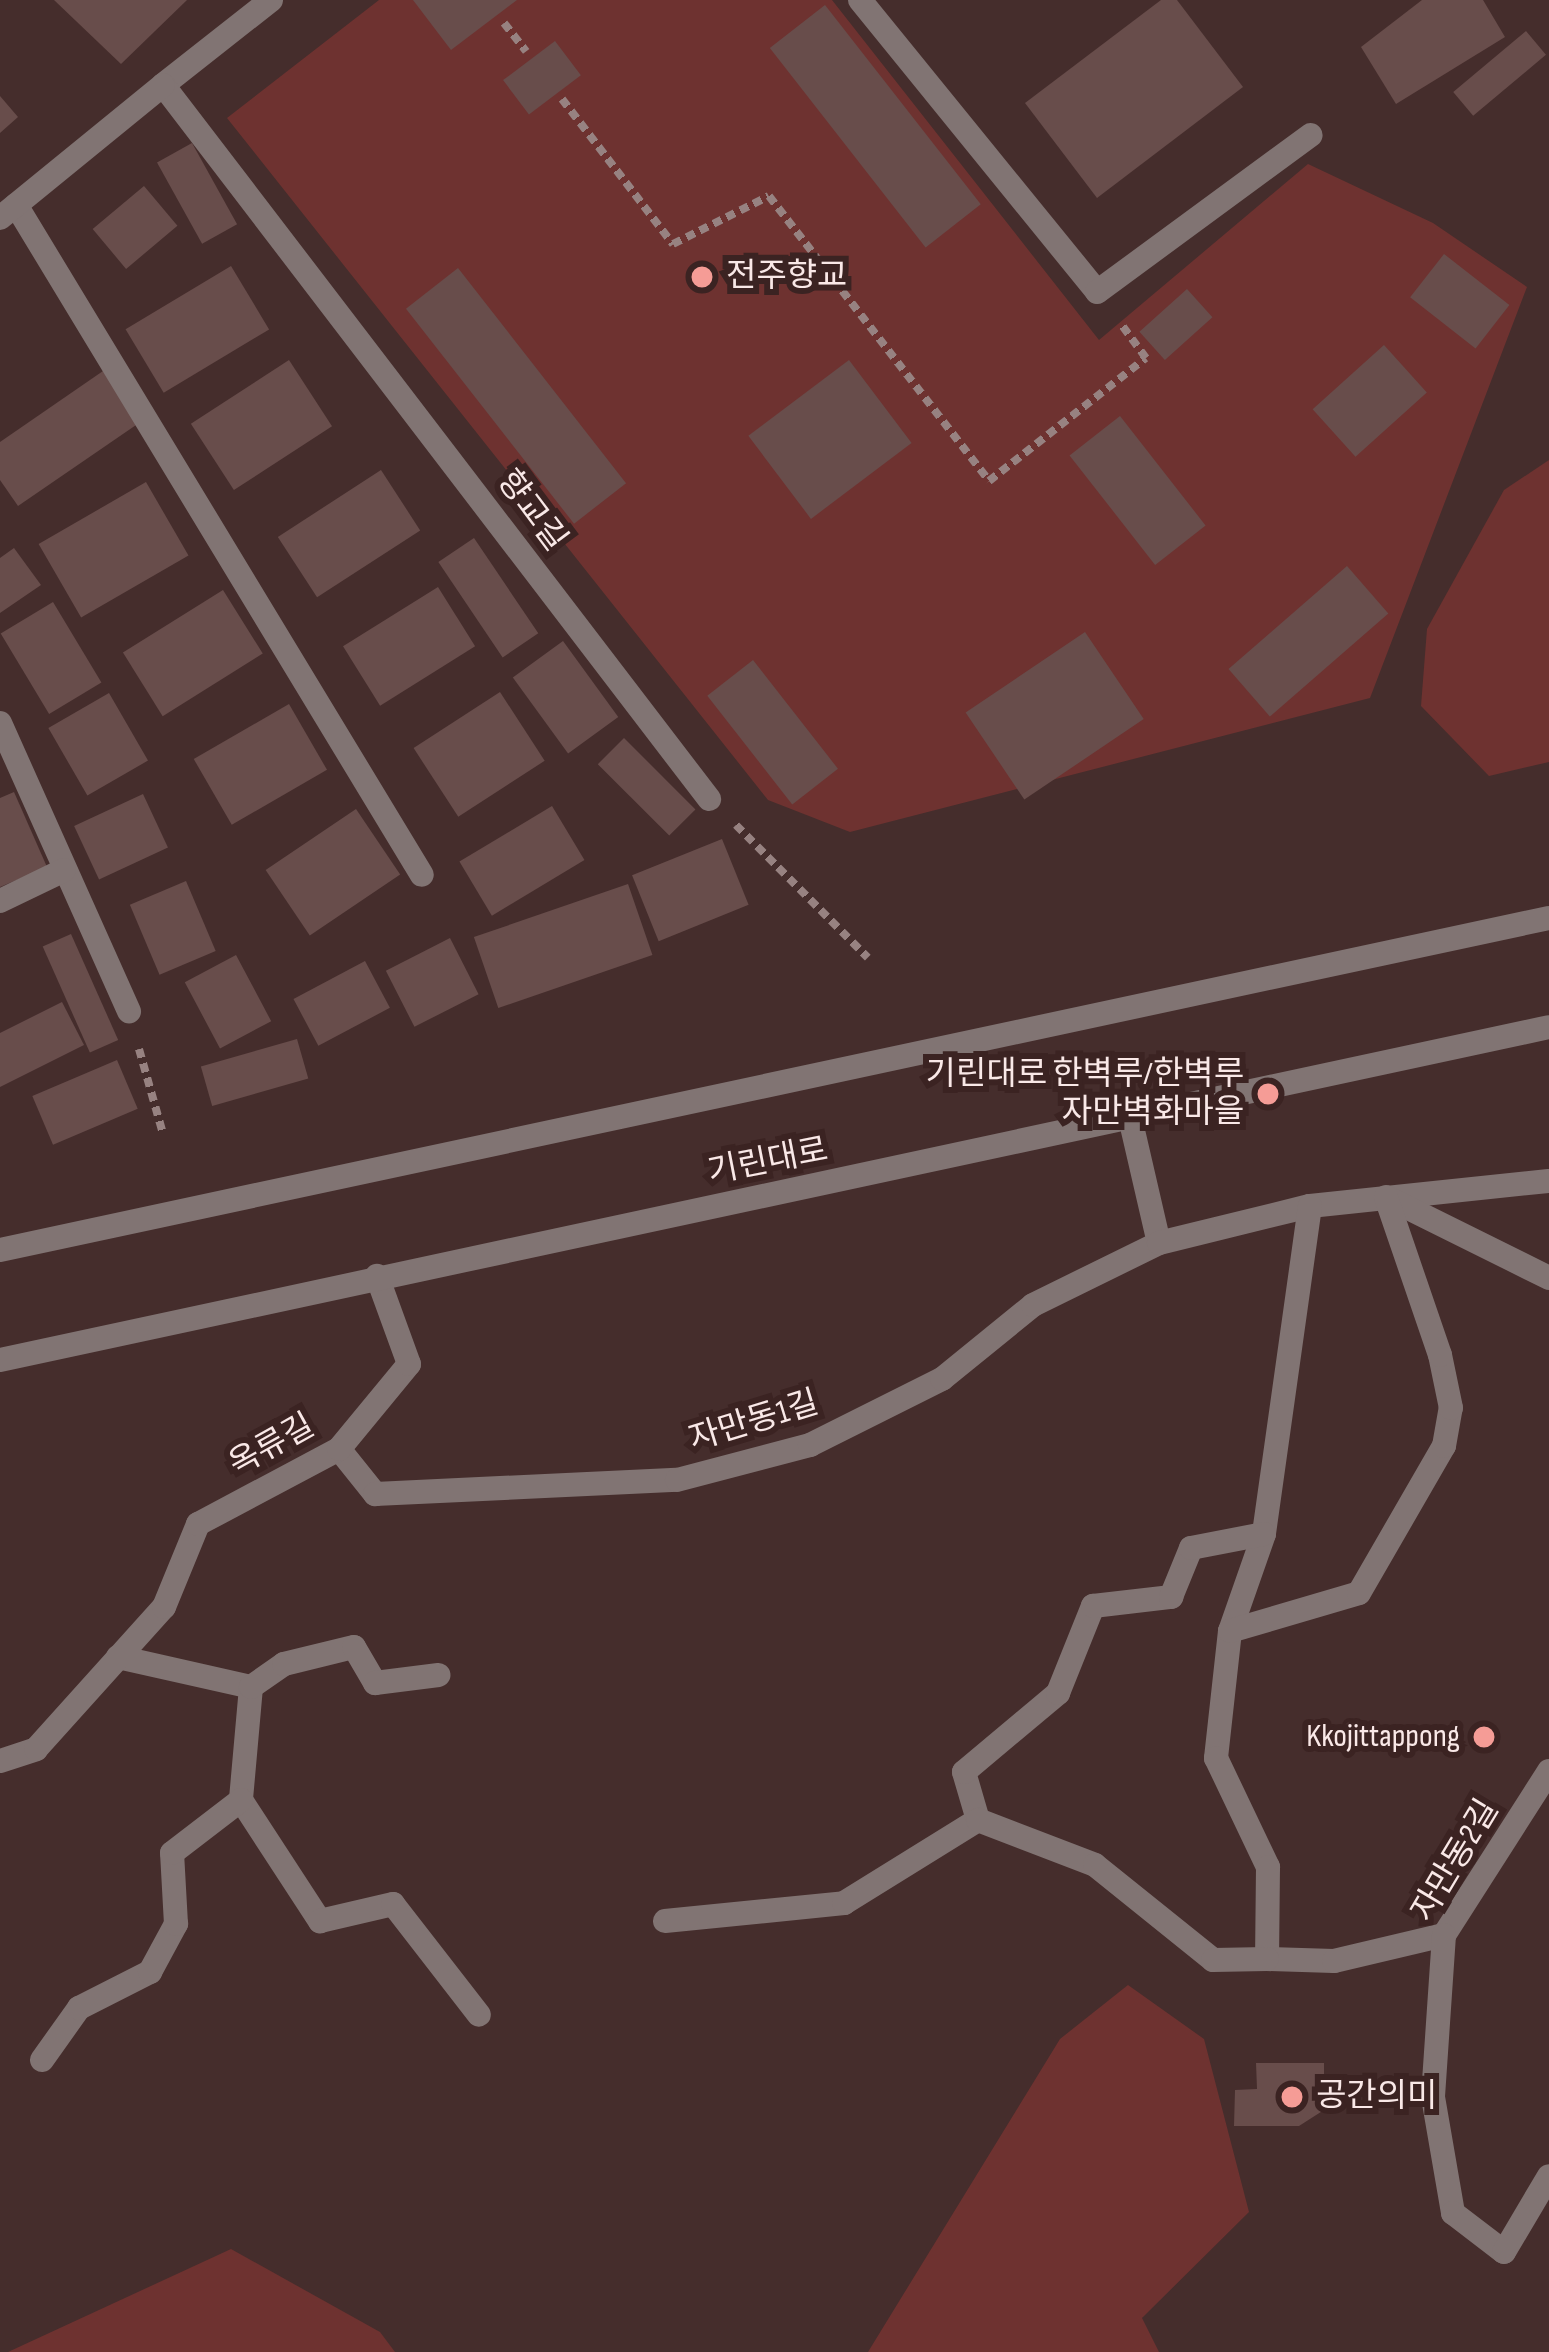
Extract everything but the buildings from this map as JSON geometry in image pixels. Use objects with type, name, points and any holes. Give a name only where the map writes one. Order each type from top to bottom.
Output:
[{"type":"street","points":[[272,0],[8,211],[422,875]]},
{"type":"street","points":[[860,0],[1097,292],[1311,135]]},
{"type":"street","name":"향교길","points":[[163,85],[709,799]]},
{"type":"street","points":[[0,723],[129,1011]]},
{"type":"street","points":[[0,902],[64,870]]},
{"type":"street","points":[[0,1250],[1549,918]]},
{"type":"street","name":"기린대로","points":[[0,1360],[377,1276],[1131,1122],[1549,1027]]},
{"type":"street","points":[[1131,1122],[1159,1243]]},
{"type":"street","name":"자만동1길","points":[[339,1449],[375,1494],[676,1480],[829,1436],[942,1379],[1033,1305],[1159,1243],[1310,1206],[1549,1181]]},
{"type":"street","points":[[1386,1197],[1549,1278]]},
{"type":"street","points":[[1230,1631],[1359,1593],[1444,1446],[1451,1408],[1440,1355],[1386,1197]]},
{"type":"street","points":[[1268,1959],[1268,1867],[1216,1758],[1230,1631],[1264,1534],[1310,1206]]},
{"type":"street","name":"옥류길","points":[[0,1761],[36,1749],[164,1607],[198,1525],[339,1449],[409,1364],[377,1276]]},
{"type":"street","points":[[978,1820],[964,1772],[1058,1693],[1093,1606],[1171,1597],[1191,1547],[1264,1534]]},
{"type":"street","points":[[118,1657],[251,1687],[284,1664],[354,1647],[375,1683],[438,1675]]},
{"type":"street","points":[[251,1687],[241,1800],[320,1921],[393,1904],[479,2015]]},
{"type":"street","name":"자만동2길","points":[[1549,1772],[1444,1935],[1433,2098],[1453,2213],[1504,2252],[1549,2176]]},
{"type":"street","points":[[42,2060],[79,2008],[149,1972],[176,1924],[172,1853],[241,1800]]},
{"type":"street","points":[[665,1921],[844,1903],[978,1820]]},
{"type":"street","points":[[978,1820],[1095,1865],[1213,1960],[1334,1961],[1444,1935]]},
{"type":"path","points":[[504,23],[526,51]]},
{"type":"path","points":[[562,98],[673,244],[770,196],[989,481],[1147,358],[1097,292]]},
{"type":"path","points":[[709,799],[868,958]]},
{"type":"path","points":[[129,1011],[163,1134]]},
{"type":"shaded area","points":[[379,0],[832,0],[1099,340],[1308,164],[1433,223],[1527,287],[1370,698],[850,832],[768,800],[227,118]]},
{"type":"shaded area","points":[[1549,460],[1549,762],[1489,776],[1421,706],[1427,629],[1504,490]]},
{"type":"shaded area","points":[[1128,1985],[1204,2039],[1249,2212],[1142,2318],[1159,2352],[868,2352],[1060,2039]]},
{"type":"shaded area","points":[[231,2249],[380,2332],[395,2352],[8,2352]]},
{"type":"place","name":"전주향교","points":[[702,277]]},
{"type":"place","name":"기린대로 한벽루/한벽루 자만벽화마을","points":[[1268,1094]]},
{"type":"place","name":"Kkojittappong","points":[[1484,1737]]},
{"type":"place","name":"공간의미","points":[[1292,2097]]}]
